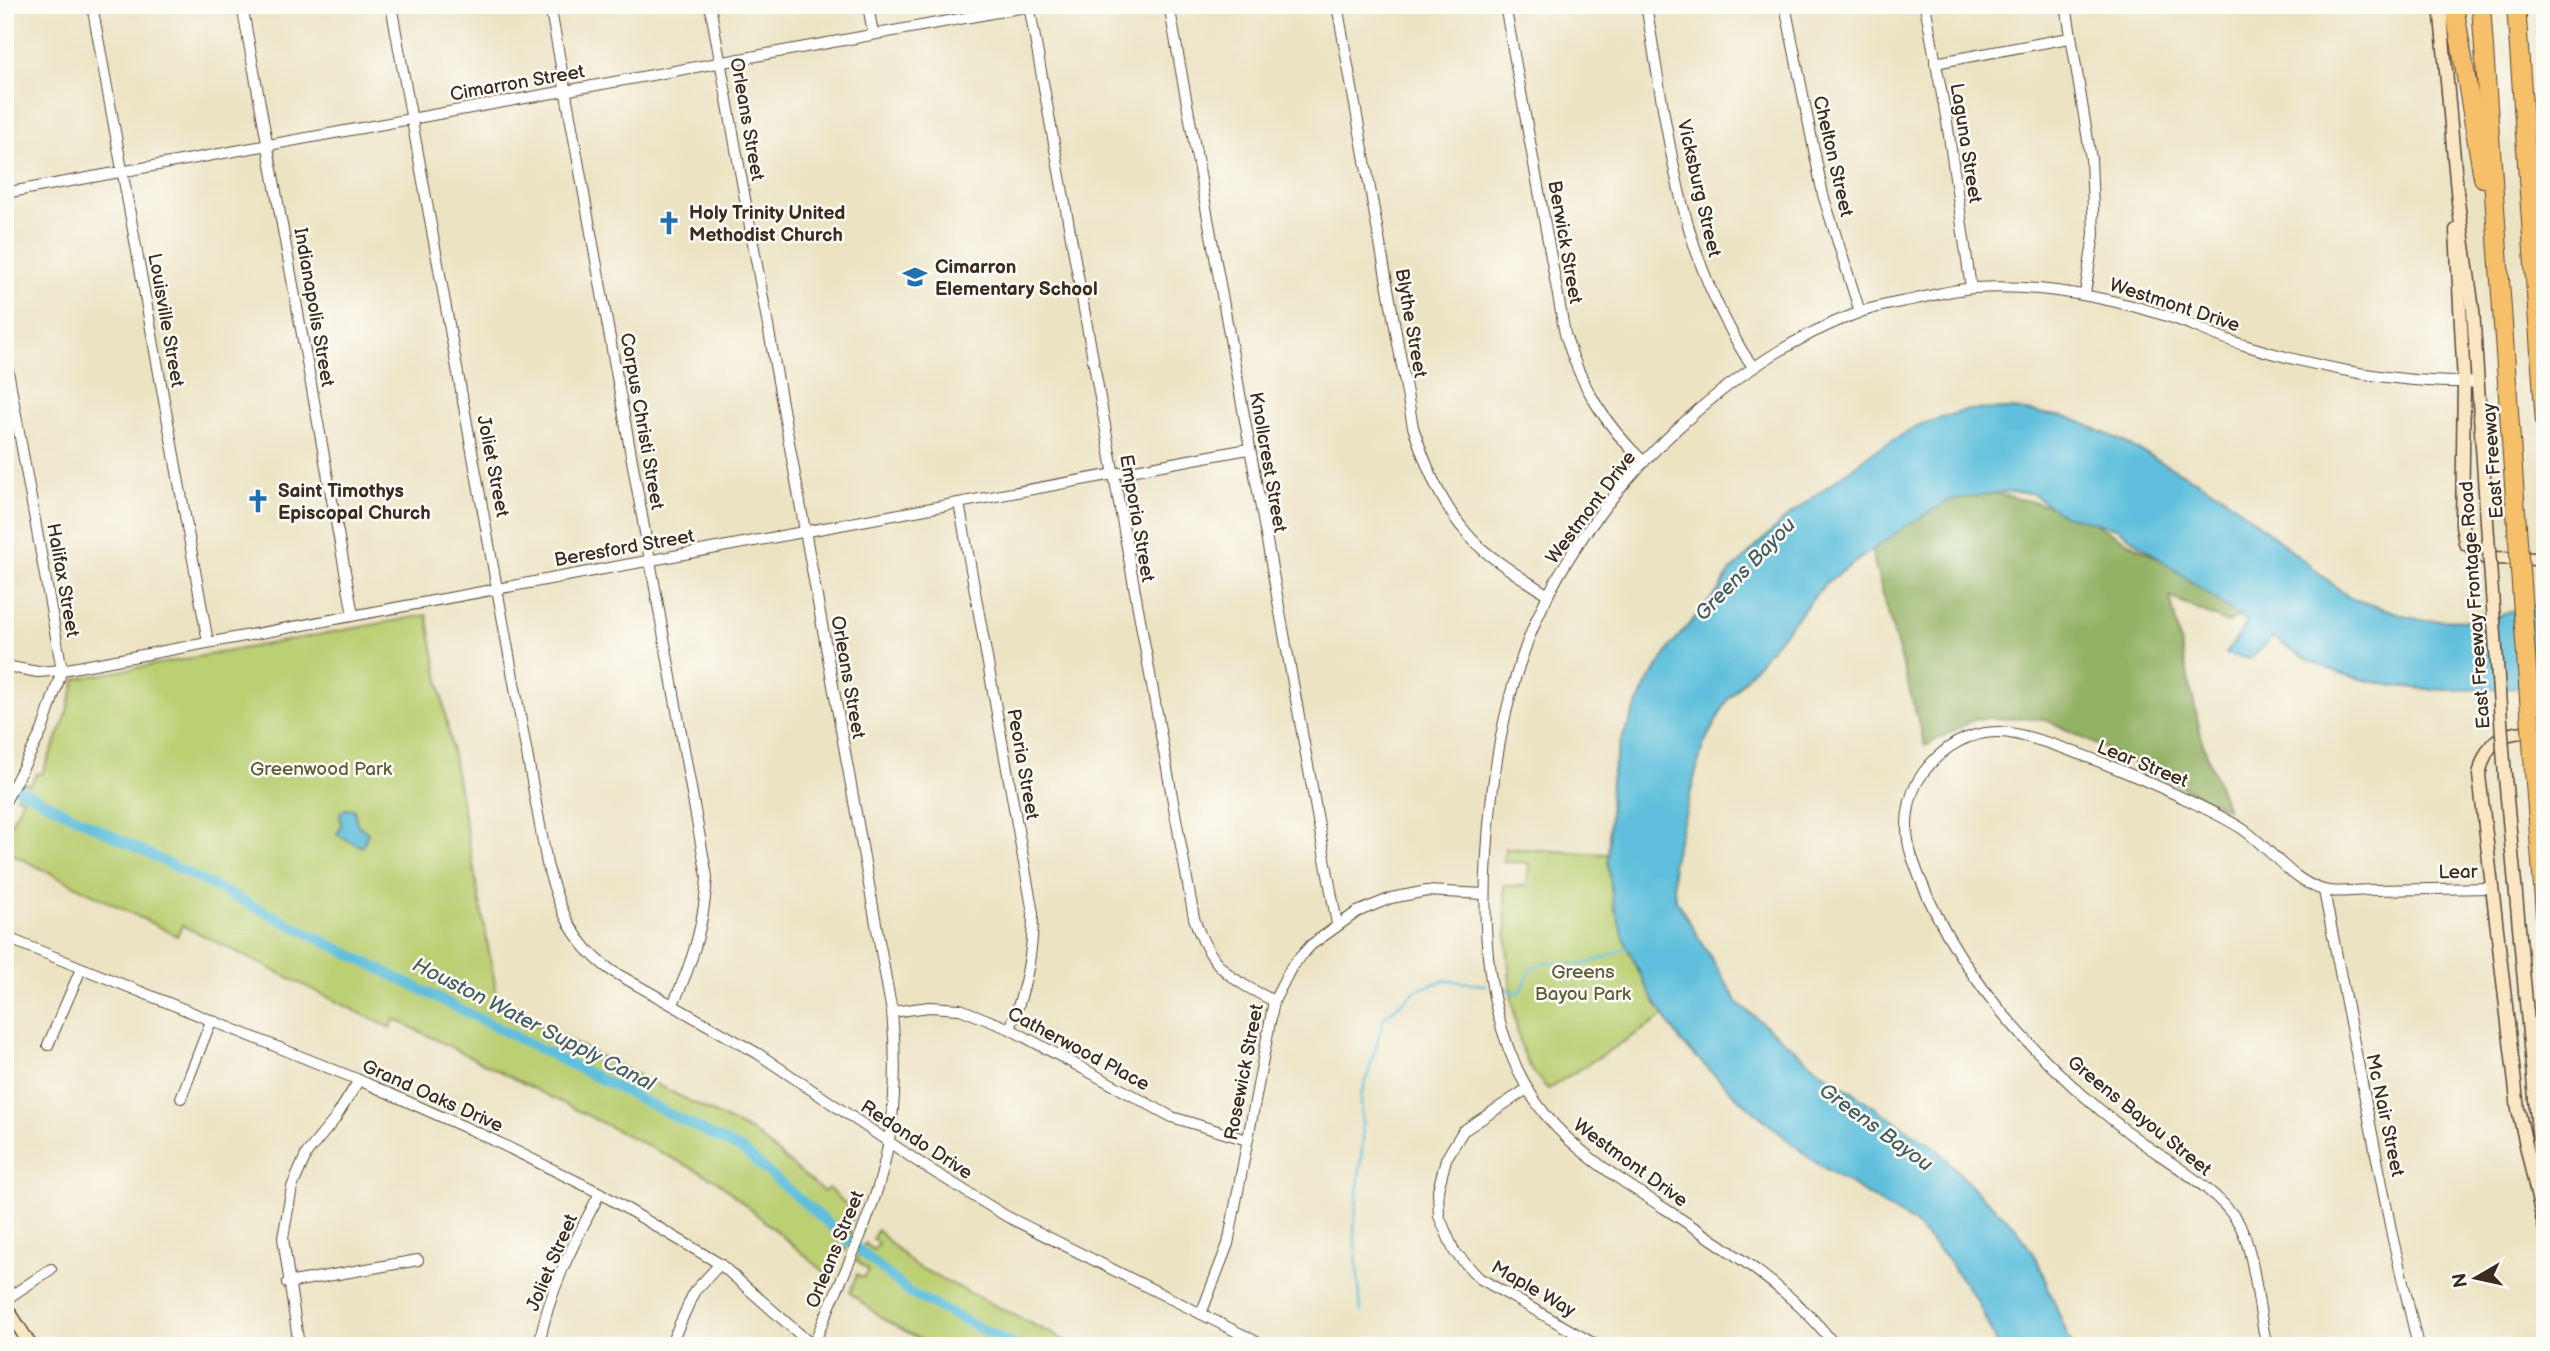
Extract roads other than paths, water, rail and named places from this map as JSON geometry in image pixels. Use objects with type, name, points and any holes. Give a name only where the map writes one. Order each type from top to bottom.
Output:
[{"type":"highway","points":[[2454,5],[2500,281]]},
{"type":"highway","name":"East Freeway","points":[[2482,5],[2545,914]]},
{"type":"highway","points":[[2516,5],[2545,424]]},
{"type":"highway","points":[[2534,270],[2544,179],[2545,116]]},
{"type":"main road","name":"East Freeway Frontage Road","points":[[2436,6],[2473,310],[2505,777],[2545,1203]]},
{"type":"main road","points":[[2458,202],[2455,248],[2464,382],[2462,526],[2465,543],[2485,558],[2545,559]]},
{"type":"main road","points":[[2545,731],[2509,732],[2494,742],[2483,755],[2479,775],[2518,1109],[2545,1230]]},
{"type":"main road","points":[[5,1302],[25,1344]]},
{"type":"street","name":"Louisville Street","points":[[92,5],[208,642]]},
{"type":"street","name":"Indianapolis Street","points":[[242,5],[353,615]]},
{"type":"street","name":"Joliet Street","points":[[391,5],[547,864],[558,902],[571,930]]},
{"type":"street","name":"Corpus Christi Street","points":[[550,5],[707,877],[704,918],[692,963],[673,1004]]},
{"type":"street","name":"Orleans Street","points":[[710,5],[892,1012],[896,1056],[888,1142],[879,1185],[813,1346]]},
{"type":"street","points":[[868,5],[873,34]]},
{"type":"street","name":"Knollcrest Street","points":[[1169,5],[1248,449],[1337,924]]},
{"type":"street","name":"Blythe Street","points":[[1338,5],[1413,427],[1430,476],[1447,507],[1481,548],[1548,595]]},
{"type":"street","name":"Berwick Street","points":[[1505,5],[1565,334],[1575,369],[1591,400],[1615,434],[1644,462]]},
{"type":"street","name":"Vicksburg Street","points":[[1646,5],[1691,244],[1707,287],[1744,356],[1753,366]]},
{"type":"street","name":"Chelton Street","points":[[1785,5],[1823,195],[1860,312]]},
{"type":"street","name":"Laguna Street","points":[[1925,5],[1971,288]]},
{"type":"street","points":[[2066,5],[2069,38],[2091,159],[2094,234],[2085,294]]},
{"type":"street","points":[[2370,5],[2436,6]]},
{"type":"street","name":"Cimarron Street","points":[[5,193],[1031,6]]},
{"type":"street","name":"Emporia Street","points":[[1031,6],[1112,475],[1194,918],[1201,941],[1218,967],[1237,982],[1274,1001]]},
{"type":"street","points":[[1935,63],[2069,38]]},
{"type":"street","name":"Westmont Drive","points":[[1835,1346],[1820,1325],[1791,1296],[1588,1157],[1557,1129],[1527,1089],[1505,1043],[1494,999],[1484,894],[1494,764],[1520,664],[1548,595],[1575,551],[1644,462],[1681,424],[1753,366],[1804,337],[1860,312],[1971,288],[2085,294],[2175,318],[2236,343],[2329,368],[2399,380],[2479,382]]},
{"type":"street","name":"Halifax Street","points":[[5,354],[62,670],[53,704],[7,798]]},
{"type":"street","name":"Beresford Street","points":[[5,666],[38,671],[62,670],[1248,449]]},
{"type":"street","name":"Peoria Street","points":[[959,503],[1033,913],[1033,948],[1027,985],[1010,1030]]},
{"type":"street","name":"Lear Street","points":[[1911,855],[1907,817],[1918,779],[1935,757],[1964,738],[1997,731],[2032,737],[2221,815],[2260,841],[2292,872],[2324,891]]},
{"type":"street","name":"Greens Bayou Street","points":[[1911,855],[1957,949],[1998,1008],[2035,1050],[2084,1098],[2219,1201],[2238,1222],[2248,1246],[2266,1346]]},
{"type":"street","name":"Lear","points":[[2324,891],[2492,888]]},
{"type":"street","name":"Rosewick Street","points":[[1201,1314],[1228,1244],[1274,1001],[1292,966],[1337,924],[1391,898],[1427,891],[1484,894]]},
{"type":"street","name":"Mc Nair Street","points":[[2324,891],[2392,1235],[2418,1346]]},
{"type":"street","name":"Redondo Drive","points":[[571,930],[592,957],[757,1053],[888,1142],[1006,1216],[1265,1346]]},
{"type":"street","name":"Grand Oaks Drive","points":[[5,937],[359,1080],[487,1137],[600,1193],[720,1264],[813,1346]]},
{"type":"street","points":[[48,1045],[80,969]]},
{"type":"street","name":"Catherwood Place","points":[[892,1012],[929,1007],[960,1009],[1010,1030],[1172,1117],[1247,1140]]},
{"type":"street","points":[[181,1098],[211,1021]]},
{"type":"street","points":[[299,1346],[287,1283],[283,1238],[292,1187],[307,1153],[335,1119],[359,1080]]},
{"type":"street","name":"Maple Way","points":[[1527,1089],[1463,1131],[1446,1159],[1438,1190],[1439,1216],[1454,1251],[1479,1278],[1598,1346]]},
{"type":"street","name":"Joliet Street","points":[[539,1346],[553,1294],[570,1251],[600,1193]]},
{"type":"street","points":[[287,1283],[418,1260]]},
{"type":"street","points":[[670,1346],[694,1292],[720,1264]]},
{"type":"street","points":[[5,1302],[51,1269]]},
{"type":"water","name":"Greens Bayou","points":[[2012,409],[2071,418],[2122,441],[2221,494],[2350,598],[2420,620],[2481,621],[2545,602],[2545,684],[2458,690],[2400,687],[2343,674],[2315,663],[2273,637],[2250,659],[2226,654],[2247,622],[2117,528],[2063,515],[2031,493],[2002,492],[1950,500],[1906,526],[1826,583],[1728,699],[1703,745],[1672,864],[1675,898],[1738,1003],[1821,1071],[1939,1151],[1973,1188],[2015,1226],[2038,1262],[2072,1346],[1997,1346],[1977,1300],[1945,1257],[1913,1223],[1813,1161],[1736,1096],[1682,1043],[1649,993],[1627,947],[1613,903],[1608,864],[1611,780],[1620,743],[1645,687],[1673,643],[1720,589],[1728,574],[1787,517],[1870,454],[1919,425],[1967,410]]},
{"type":"water","points":[[354,809],[357,824],[368,833],[362,847],[337,835],[341,825],[340,812]]},
{"type":"waterway","name":"Houston Water Supply Canal","points":[[5,782],[742,1150],[910,1293],[1016,1346]]},
{"type":"waterway","points":[[1502,988],[1519,993],[1532,968],[1545,962],[1581,965],[1607,957],[1629,946]]},
{"type":"waterway","points":[[1361,1312],[1354,1229],[1363,1139],[1361,1097],[1385,1016],[1417,990],[1445,980],[1485,985]]},
{"type":"place","name":"Holy Trinity United Methodist Church","points":[[669,223]]},
{"type":"place","name":"Cimarron Elementary School","points":[[915,277]]},
{"type":"place","name":"Saint Timothys Episcopal Church","points":[[258,501]]},
{"type":"park label","name":"Greenwood Park","points":[[321,768]]},
{"type":"park label","name":"Greens Bayou Park","points":[[1583,982]]}]
